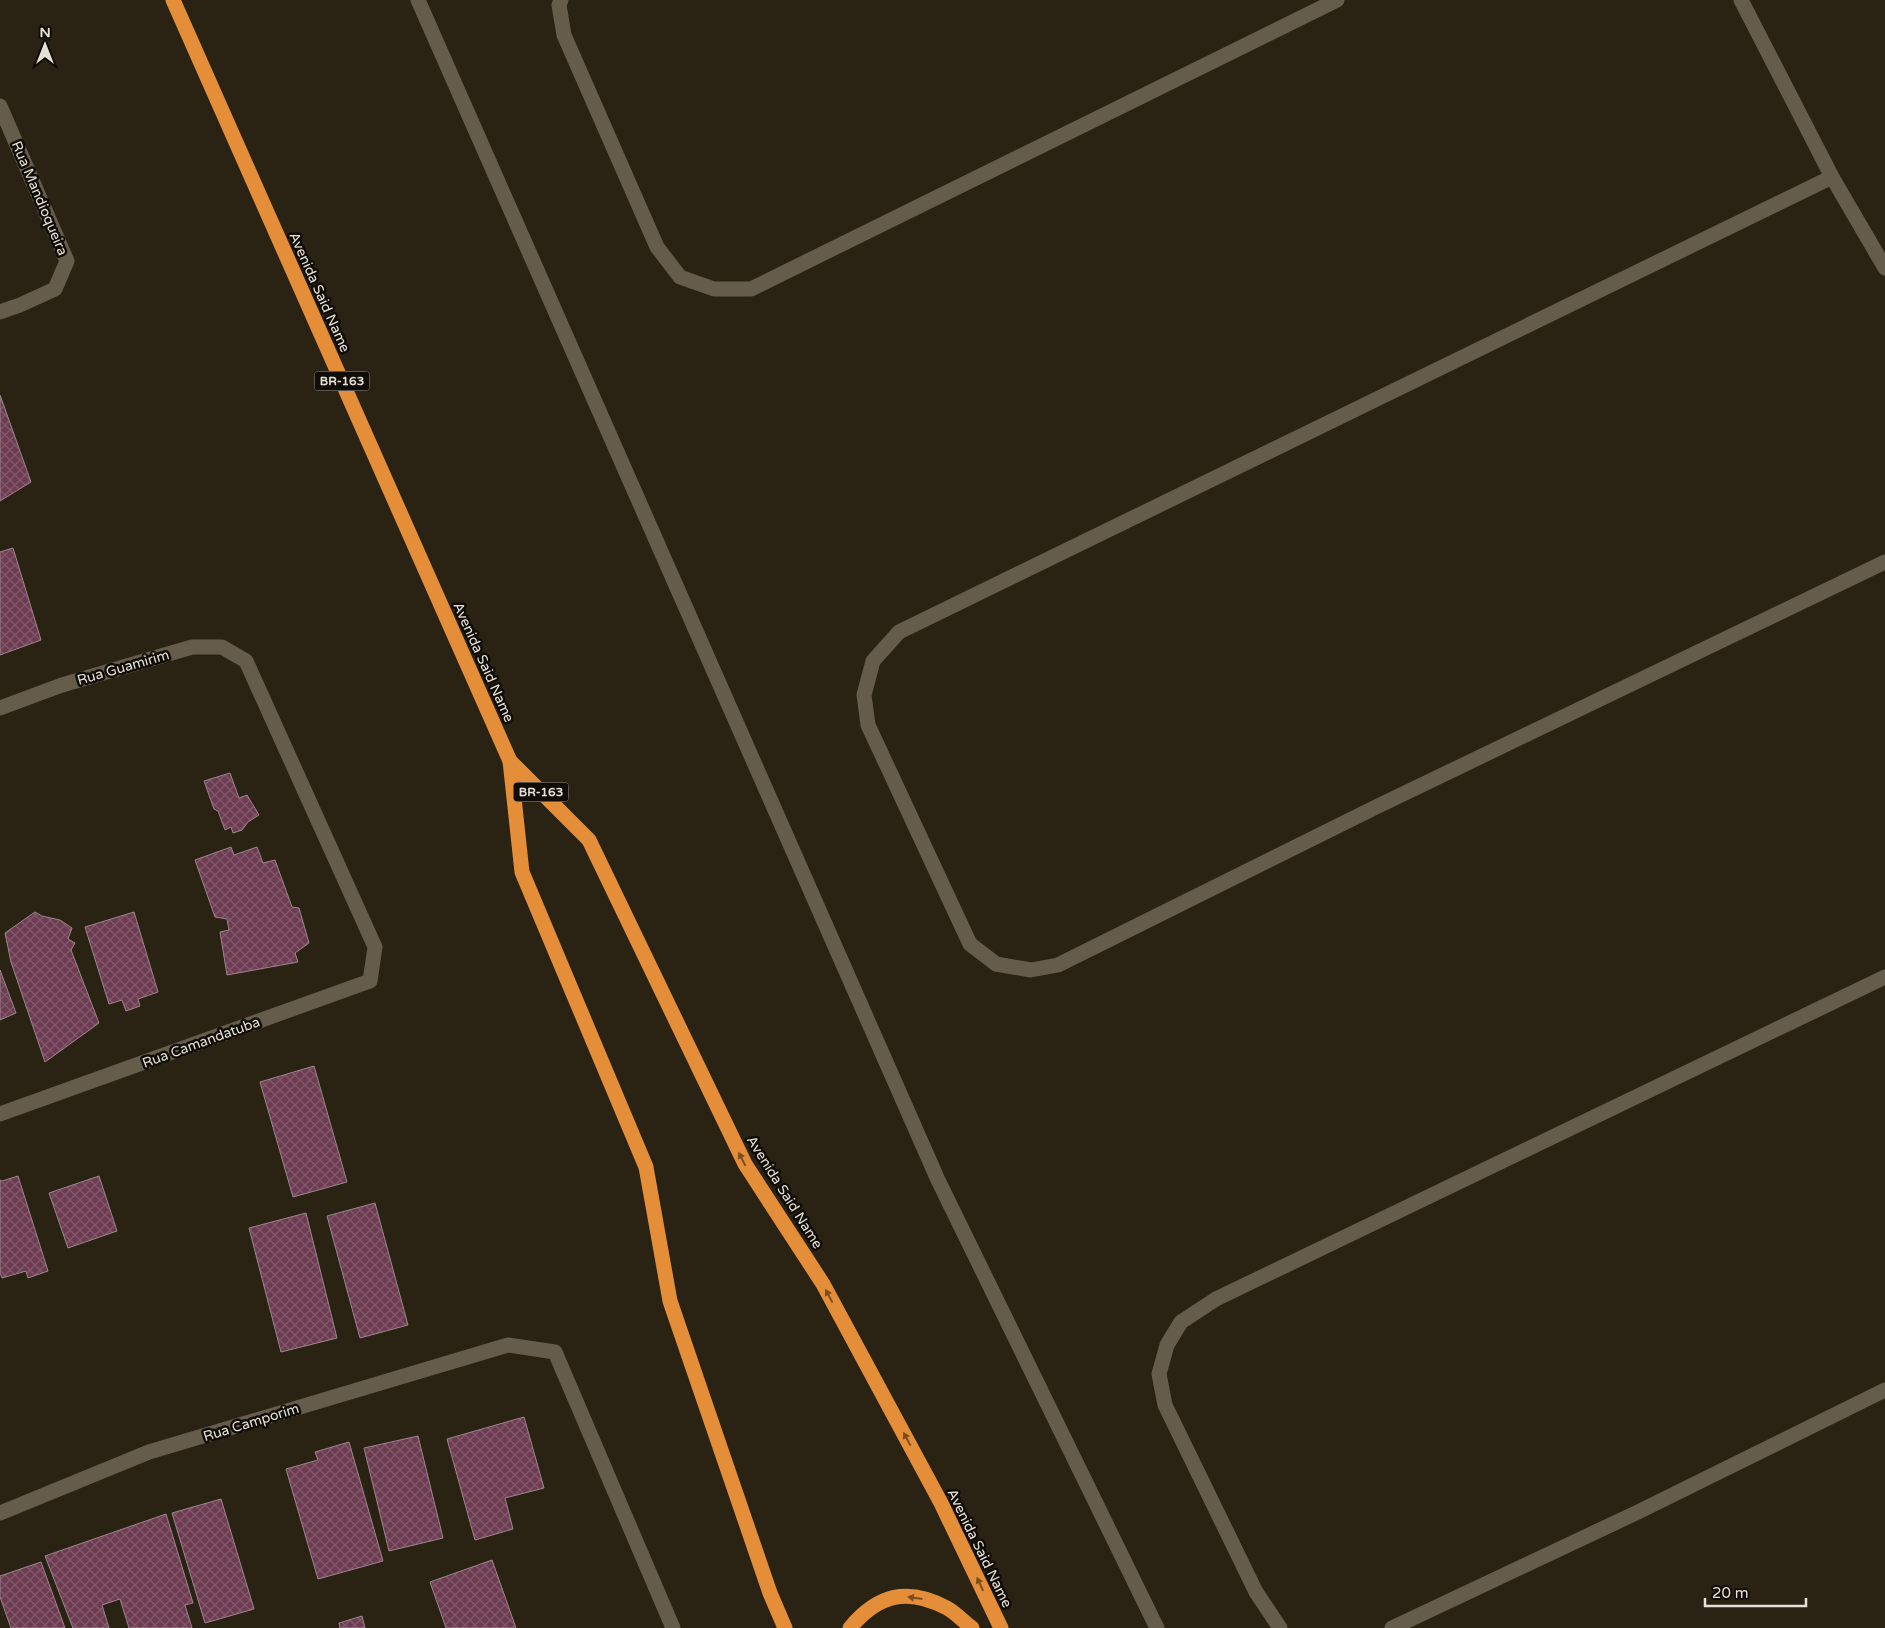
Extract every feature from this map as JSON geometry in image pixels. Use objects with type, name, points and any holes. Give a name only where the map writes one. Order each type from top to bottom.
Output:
[{"type":"highway","name":"Avenida Said Name","points":[[173,0],[510,761],[522,872],[646,1167],[670,1301],[770,1593],[785,1628]]},
{"type":"highway","name":"Avenida Said Name","points":[[510,761],[589,840],[745,1164],[823,1284],[941,1503],[1001,1628]]},
{"type":"highway","points":[[850,1628],[862,1613],[888,1598],[915,1596],[948,1608],[972,1628]]},
{"type":"street","points":[[418,0],[938,1180],[1157,1628]]},
{"type":"street","points":[[561,0],[559,5],[564,34],[657,247],[680,276],[714,290],[751,290],[1337,0]]},
{"type":"street","points":[[1741,0],[1832,178],[1885,268]]},
{"type":"street","name":"Rua Mandioqueira","points":[[0,106],[67,261],[54,290],[0,312]]},
{"type":"street","points":[[1832,178],[899,632],[873,661],[864,695],[868,725],[970,944],[996,964],[1031,970],[1058,965],[1376,807],[1885,562]]},
{"type":"street","name":"Rua Guamirim","points":[[0,708],[62,685],[192,647],[222,647],[246,661],[376,947]]},
{"type":"street","name":"Rua Camandatuba","points":[[0,1114],[370,981],[376,947]]},
{"type":"street","points":[[1280,1628],[1256,1592],[1165,1405],[1159,1374],[1166,1345],[1181,1322],[1216,1299],[1885,976]]},
{"type":"street","name":"Rua Camporim","points":[[0,1513],[150,1452],[508,1345],[555,1352],[673,1628]]},
{"type":"street","points":[[1392,1628],[1638,1512],[1885,1390]]},
{"type":"building","points":[[0,395],[31,482],[0,501]]},
{"type":"building","points":[[13,548],[41,640],[0,655],[0,552]]},
{"type":"building","points":[[230,773],[239,798],[247,795],[259,815],[248,822],[242,830],[233,833],[231,827],[225,830],[218,811],[214,809],[204,781]]},
{"type":"building","points":[[231,847],[234,855],[257,847],[263,863],[275,860],[292,907],[299,908],[309,943],[295,953],[298,962],[227,975],[220,932],[229,930],[227,919],[215,917],[195,860]]},
{"type":"building","points":[[35,912],[42,916],[60,920],[72,928],[68,939],[75,943],[71,950],[99,1023],[45,1062],[11,962],[5,933]]},
{"type":"building","points":[[134,912],[158,992],[138,999],[140,1006],[126,1011],[122,1000],[109,1004],[85,927]]},
{"type":"building","points":[[0,970],[16,1013],[0,1020]]},
{"type":"building","points":[[314,1066],[347,1182],[293,1197],[260,1082]]},
{"type":"building","points":[[18,1176],[48,1271],[28,1278],[26,1271],[2,1278],[0,1273],[0,1180]]},
{"type":"building","points":[[99,1176],[117,1231],[68,1248],[49,1193]]},
{"type":"building","points":[[375,1203],[408,1325],[360,1338],[327,1216]]},
{"type":"building","points":[[306,1213],[337,1338],[281,1352],[249,1228]]},
{"type":"building","points":[[524,1417],[544,1488],[505,1498],[513,1529],[475,1540],[447,1439]]},
{"type":"building","points":[[418,1436],[443,1538],[389,1551],[364,1448]]},
{"type":"building","points":[[349,1442],[383,1561],[318,1579],[286,1469],[318,1460],[315,1452]]},
{"type":"building","points":[[221,1499],[254,1609],[205,1623],[172,1513]]},
{"type":"building","points":[[166,1514],[193,1603],[185,1605],[192,1628],[129,1628],[120,1599],[102,1605],[109,1628],[73,1628],[45,1556]]},
{"type":"building","points":[[492,1560],[516,1628],[446,1628],[430,1582]]},
{"type":"building","points":[[41,1562],[65,1628],[11,1628],[0,1597],[0,1576]]},
{"type":"building","points":[[362,1616],[365,1628],[340,1628],[339,1623]]}]
